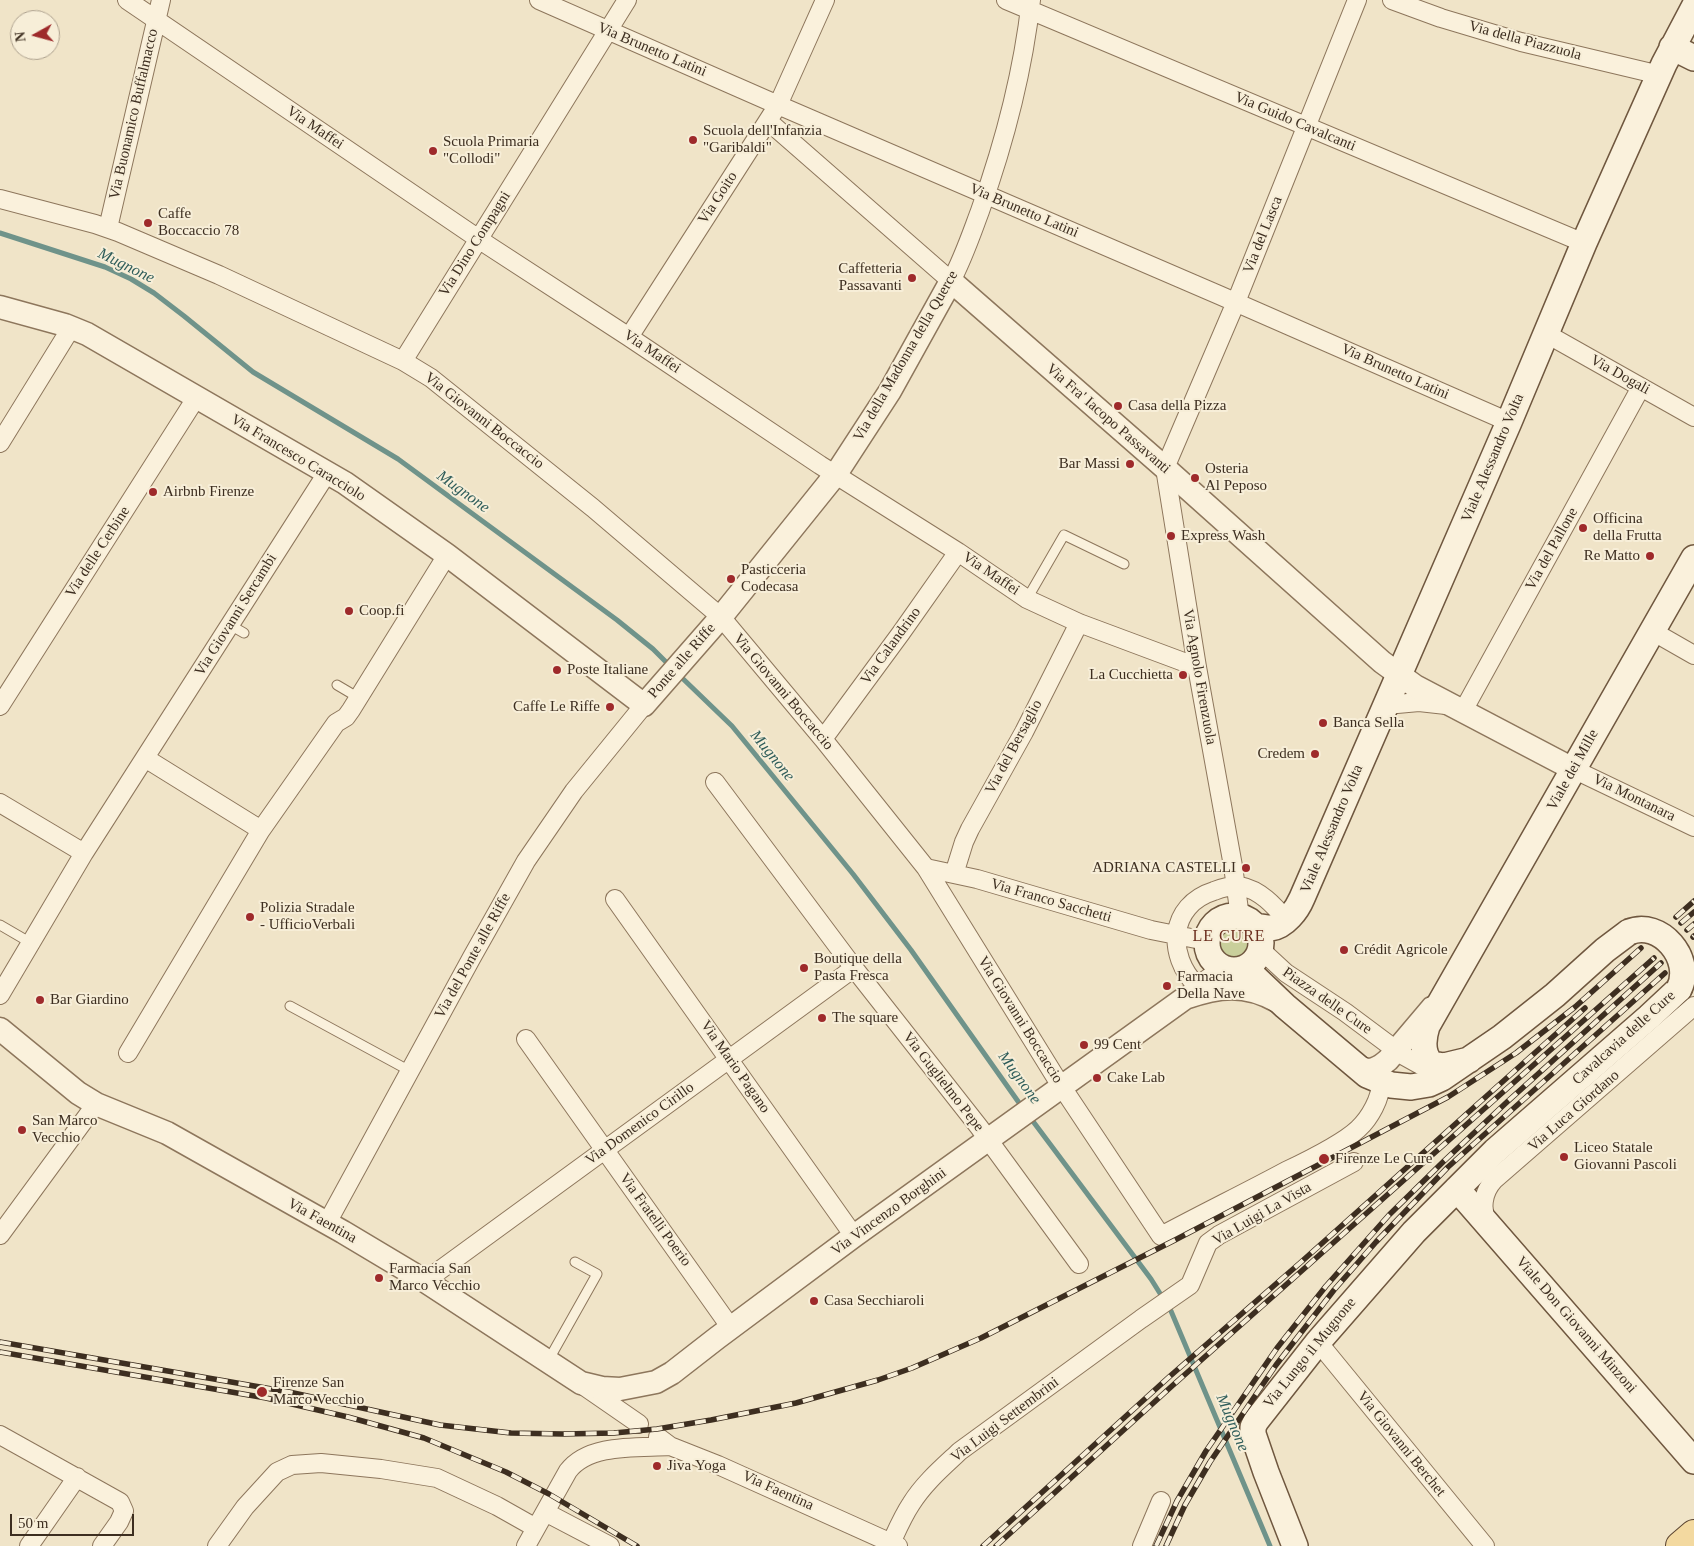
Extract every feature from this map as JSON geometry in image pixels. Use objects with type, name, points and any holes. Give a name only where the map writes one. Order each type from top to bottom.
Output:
[{"type":"main road","name":"Viale Alessandro Volta","points":[[1291,915],[1302,898],[1332,826],[1400,675],[1584,243],[1660,75],[1683,53],[1694,7]]},
{"type":"main road","name":"Viale dei Mille","points":[[1449,987],[1694,558]]},
{"type":"main road","points":[[1206,941],[1217,921],[1226,917],[1245,946],[1291,915]]},
{"type":"main road","name":"Cavalcavia delle Cure","points":[[1457,1190],[1495,1151],[1628,1035],[1687,997],[1684,968],[1678,952],[1669,941],[1656,932],[1639,929],[1629,932],[1605,950],[1524,1020],[1469,1060]]},
{"type":"main road","name":"Piazza delle Cure","points":[[1206,941],[1210,958],[1245,946],[1285,1006],[1367,1075],[1381,1082],[1402,1087],[1428,1084],[1469,1060]]},
{"type":"main road","points":[[1442,1066],[1434,1066],[1429,1061],[1425,1053],[1424,1044],[1427,1026],[1449,987]]},
{"type":"main road","name":"Piazza delle Cure","points":[[1442,1066],[1469,1060]]},
{"type":"main road","name":"Viale Don Giovanni Minzoni","points":[[1457,1190],[1694,1461]]},
{"type":"main road","name":"Via Lungo il Mugnone","points":[[1295,1546],[1266,1472],[1253,1434],[1253,1428],[1318,1342],[1414,1232],[1457,1190]]},
{"type":"main road","points":[[1680,1546],[1694,1534]]},
{"type":"street","name":"Via Maffei","points":[[128,0],[479,239],[1027,599],[1080,622],[1197,667]]},
{"type":"street","name":"Via Buonamico Buffalmacco","points":[[108,228],[161,0]]},
{"type":"street","name":"Via Brunetto Latini","points":[[539,0],[1508,422]]},
{"type":"street","name":"Via Dino Compagni","points":[[402,361],[628,0]]},
{"type":"street","name":"Via Goito","points":[[629,337],[778,105],[824,0]]},
{"type":"street","name":"Via Guido Cavalcanti","points":[[1006,0],[1030,5],[1307,127],[1584,243]]},
{"type":"street","name":"Via del Lasca","points":[[1165,468],[1236,302],[1357,0]]},
{"type":"street","name":"Via della Piazzuola","points":[[1392,0],[1441,18],[1521,42],[1660,75]]},
{"type":"street","name":"Via della Madonna della Querce","points":[[721,616],[836,474],[890,391],[960,263],[986,194],[1005,131],[1021,62],[1030,5]]},
{"type":"street","name":"Via Fra' Iacopo Passavanti","points":[[768,121],[1165,468],[1382,662],[1415,686],[1574,769]]},
{"type":"street","name":"Via Giovanni Boccaccio","points":[[0,199],[108,228],[219,275],[402,361],[431,378],[594,508],[721,616],[823,739],[926,868],[1062,1087],[1161,1236],[1310,1159],[1352,1134],[1362,1125],[1373,1108],[1380,1093],[1381,1082]]},
{"type":"street","name":"Via Francesco Caracciolo","points":[[0,307],[87,334],[344,483],[649,699]]},
{"type":"street","points":[[0,443],[71,328]]},
{"type":"street","name":"Via Dogali","points":[[1545,333],[1694,416]]},
{"type":"street","name":"Via del Pallone","points":[[1459,709],[1641,387]]},
{"type":"street","name":"Via delle Cerbine","points":[[0,706],[196,398]]},
{"type":"street","name":"Via Agnolo Firenzuola","points":[[1165,468],[1197,667],[1236,886]]},
{"type":"street","name":"Via Giovanni Sercambi","points":[[0,995],[84,853],[145,758],[237,629],[327,473]]},
{"type":"street","name":"Via Calandrino","points":[[823,739],[958,552]]},
{"type":"street","points":[[128,1053],[261,830],[336,723],[346,717],[359,698],[447,555]]},
{"type":"street","name":"Ponte alle Riffe","points":[[649,699],[721,616]]},
{"type":"street","name":"Via del Bersaglio","points":[[954,874],[970,829],[1024,732],[1080,622]]},
{"type":"street","points":[[1652,631],[1694,655]]},
{"type":"street","name":"Via del Ponte alle Riffe","points":[[327,1223],[472,956],[537,844],[574,791],[649,699]]},
{"type":"street","name":"Via Fra' Iacopo Passavanti","points":[[1386,705],[1407,702],[1428,703],[1459,709]]},
{"type":"street","points":[[145,758],[261,830]]},
{"type":"street","name":"Via Montanara","points":[[1574,769],[1694,827]]},
{"type":"street","name":"Via Guglielmo Pepe","points":[[715,782],[854,968],[996,1135],[1079,1264]]},
{"type":"street","points":[[0,803],[84,853]]},
{"type":"street","name":"Via Franco Sacchetti","points":[[926,868],[977,879],[1176,936]]},
{"type":"street","points":[[1236,886],[1245,946],[1191,992],[1188,976],[1177,952],[1176,936],[1183,915],[1197,899],[1207,893],[1236,886],[1246,888],[1262,896],[1276,908],[1291,915]]},
{"type":"street","name":"Via Mario Pagano","points":[[615,899],[854,1236]]},
{"type":"street","points":[[1176,936],[1206,941]]},
{"type":"street","name":"Piazza delle Cure","points":[[1245,946],[1345,1012],[1396,1051],[1422,1066],[1442,1066]]},
{"type":"street","name":"Via Domenico Cirillo","points":[[425,1281],[854,968]]},
{"type":"street","points":[[1357,1066],[1364,1070],[1373,1069],[1384,1063],[1449,987]]},
{"type":"street","name":"Piazza delle Cure","points":[[1191,992],[1241,989],[1260,992],[1285,1006]]},
{"type":"street","name":"Via Vincenzo Borghini","points":[[580,1383],[615,1389],[656,1382],[672,1374],[854,1236],[1191,992]]},
{"type":"street","name":"Via Luca Giordano","points":[[1491,1228],[1485,1216],[1484,1200],[1487,1189],[1494,1180],[1687,997]]},
{"type":"street","name":"Via Faentina","points":[[0,1029],[78,1093],[96,1104],[167,1133],[327,1223],[425,1281],[639,1424]]},
{"type":"street","name":"Via Fratelli Poerio","points":[[526,1039],[731,1328]]},
{"type":"street","points":[[0,1235],[96,1104]]},
{"type":"street","name":"Via Luigi La Vista","points":[[1142,1319],[1190,1285],[1208,1243],[1228,1230],[1354,1162]]},
{"type":"street","name":"Via Luigi Settembrini","points":[[894,1544],[914,1499],[960,1451],[1142,1319]]},
{"type":"street","name":"Via Giovanni Berchet","points":[[1318,1342],[1485,1546]]},
{"type":"street","points":[[0,1434],[120,1502],[124,1511],[119,1522],[102,1546]]},
{"type":"street","name":"Via Faentina","points":[[545,1512],[568,1471],[574,1463],[587,1454],[601,1450],[664,1441],[894,1544]]},
{"type":"street","points":[[217,1546],[245,1507],[277,1472],[300,1464],[321,1463],[381,1469],[437,1478],[497,1506],[536,1528]]},
{"type":"street","points":[[28,1546],[77,1477]]},
{"type":"street","points":[[1142,1546],[1161,1501]]},
{"type":"street","points":[[526,1546],[545,1512],[610,1546]]},
{"type":"lane","points":[[1027,599],[1064,534],[1124,564]]},
{"type":"lane","points":[[337,685],[359,698]]},
{"type":"lane","points":[[0,925],[31,943]]},
{"type":"lane","points":[[290,1006],[410,1071]]},
{"type":"lane","points":[[548,1362],[597,1274],[575,1262]]},
{"type":"green space","points":[[1233,930],[1243,934],[1247,944],[1243,954],[1233,958],[1223,954],[1219,944],[1223,934]]},
{"type":"waterway","name":"Mugnone","points":[[0,233],[105,267],[131,279],[154,293],[253,372],[398,459],[617,620],[653,649],[670,666]]},
{"type":"waterway","name":"Mugnone","points":[[678,674],[732,726],[853,874],[911,950],[1022,1107]]},
{"type":"waterway","name":"Mugnone","points":[[1029,1116],[1151,1279],[1171,1311],[1270,1546]]},
{"type":"railway","points":[[1676,917],[1694,901]]},
{"type":"railway","points":[[1681,923],[1694,912]]},
{"type":"railway","points":[[1687,930],[1694,924]]},
{"type":"railway","points":[[0,1342],[289,1392],[440,1425],[511,1433],[614,1433],[657,1429],[796,1403],[878,1380],[912,1368],[981,1338],[1175,1240],[1448,1097],[1516,1053],[1575,1007],[1641,948]]},
{"type":"railway","points":[[996,1546],[1172,1386],[1654,958]]},
{"type":"railway","points":[[1156,1546],[1177,1501],[1206,1451],[1277,1348],[1326,1286],[1389,1215],[1444,1161],[1661,963]]},
{"type":"railway","points":[[1166,1546],[1185,1505],[1210,1462],[1276,1365],[1334,1290],[1376,1242],[1448,1167],[1665,973]]},
{"type":"railway","points":[[983,1546],[1169,1377],[1300,1263],[1585,1008]]},
{"type":"railway","points":[[0,1352],[266,1398],[348,1417],[424,1438],[506,1472],[549,1494],[637,1546]]},
{"type":"place","name":"Scuola dell'Infanzia \"Garibaldi\"","points":[[693,140]]},
{"type":"place","name":"Scuola Primaria \"Collodi\"","points":[[433,151]]},
{"type":"place","name":"Caffe Boccaccio 78","points":[[148,223]]},
{"type":"place","name":"Caffetteria Passavanti","points":[[912,278]]},
{"type":"place","name":"Casa della Pizza","points":[[1118,406]]},
{"type":"place","name":"Bar Massi","points":[[1130,464]]},
{"type":"place","name":"Osteria Al Peposo","points":[[1195,478]]},
{"type":"place","name":"Airbnb Firenze","points":[[153,492]]},
{"type":"place","name":"Officina della Frutta","points":[[1583,528]]},
{"type":"place","name":"Express Wash","points":[[1171,536]]},
{"type":"place","name":"Re Matto","points":[[1650,556]]},
{"type":"place","name":"Pasticceria Codecasa","points":[[731,579]]},
{"type":"place","name":"Coop.fi","points":[[349,611]]},
{"type":"place","name":"Poste Italiane","points":[[557,670]]},
{"type":"place","name":"La Cucchietta","points":[[1183,675]]},
{"type":"place","name":"Caffe Le Riffe","points":[[610,707]]},
{"type":"place","name":"Banca Sella","points":[[1323,723]]},
{"type":"place","name":"Credem","points":[[1315,754]]},
{"type":"place","name":"ADRIANA CASTELLI","points":[[1246,868]]},
{"type":"place","name":"Polizia Stradale - UfficioVerbali","points":[[250,917]]},
{"type":"place","name":"Crédit Agricole","points":[[1344,950]]},
{"type":"place","name":"Boutique della Pasta Fresca","points":[[804,968]]},
{"type":"place","name":"Farmacia Della Nave","points":[[1167,986]]},
{"type":"place","name":"Bar Giardino","points":[[40,1000]]},
{"type":"place","name":"The square","points":[[822,1018]]},
{"type":"place","name":"99 Cent","points":[[1084,1045]]},
{"type":"place","name":"Cake Lab","points":[[1097,1078]]},
{"type":"place","name":"San Marco Vecchio","points":[[22,1130]]},
{"type":"place","name":"Liceo Statale Giovanni Pascoli","points":[[1564,1157]]},
{"type":"place","name":"Firenze Le Cure","points":[[1324,1159]]},
{"type":"place","name":"Farmacia San Marco Vecchio","points":[[379,1278]]},
{"type":"place","name":"Casa Secchiaroli","points":[[814,1301]]},
{"type":"place","name":"Firenze San Marco Vecchio","points":[[262,1392]]},
{"type":"place","name":"Jiva Yoga","points":[[657,1466]]},
{"type":"district","name":"LE CURE","points":[[1229,937]]}]
